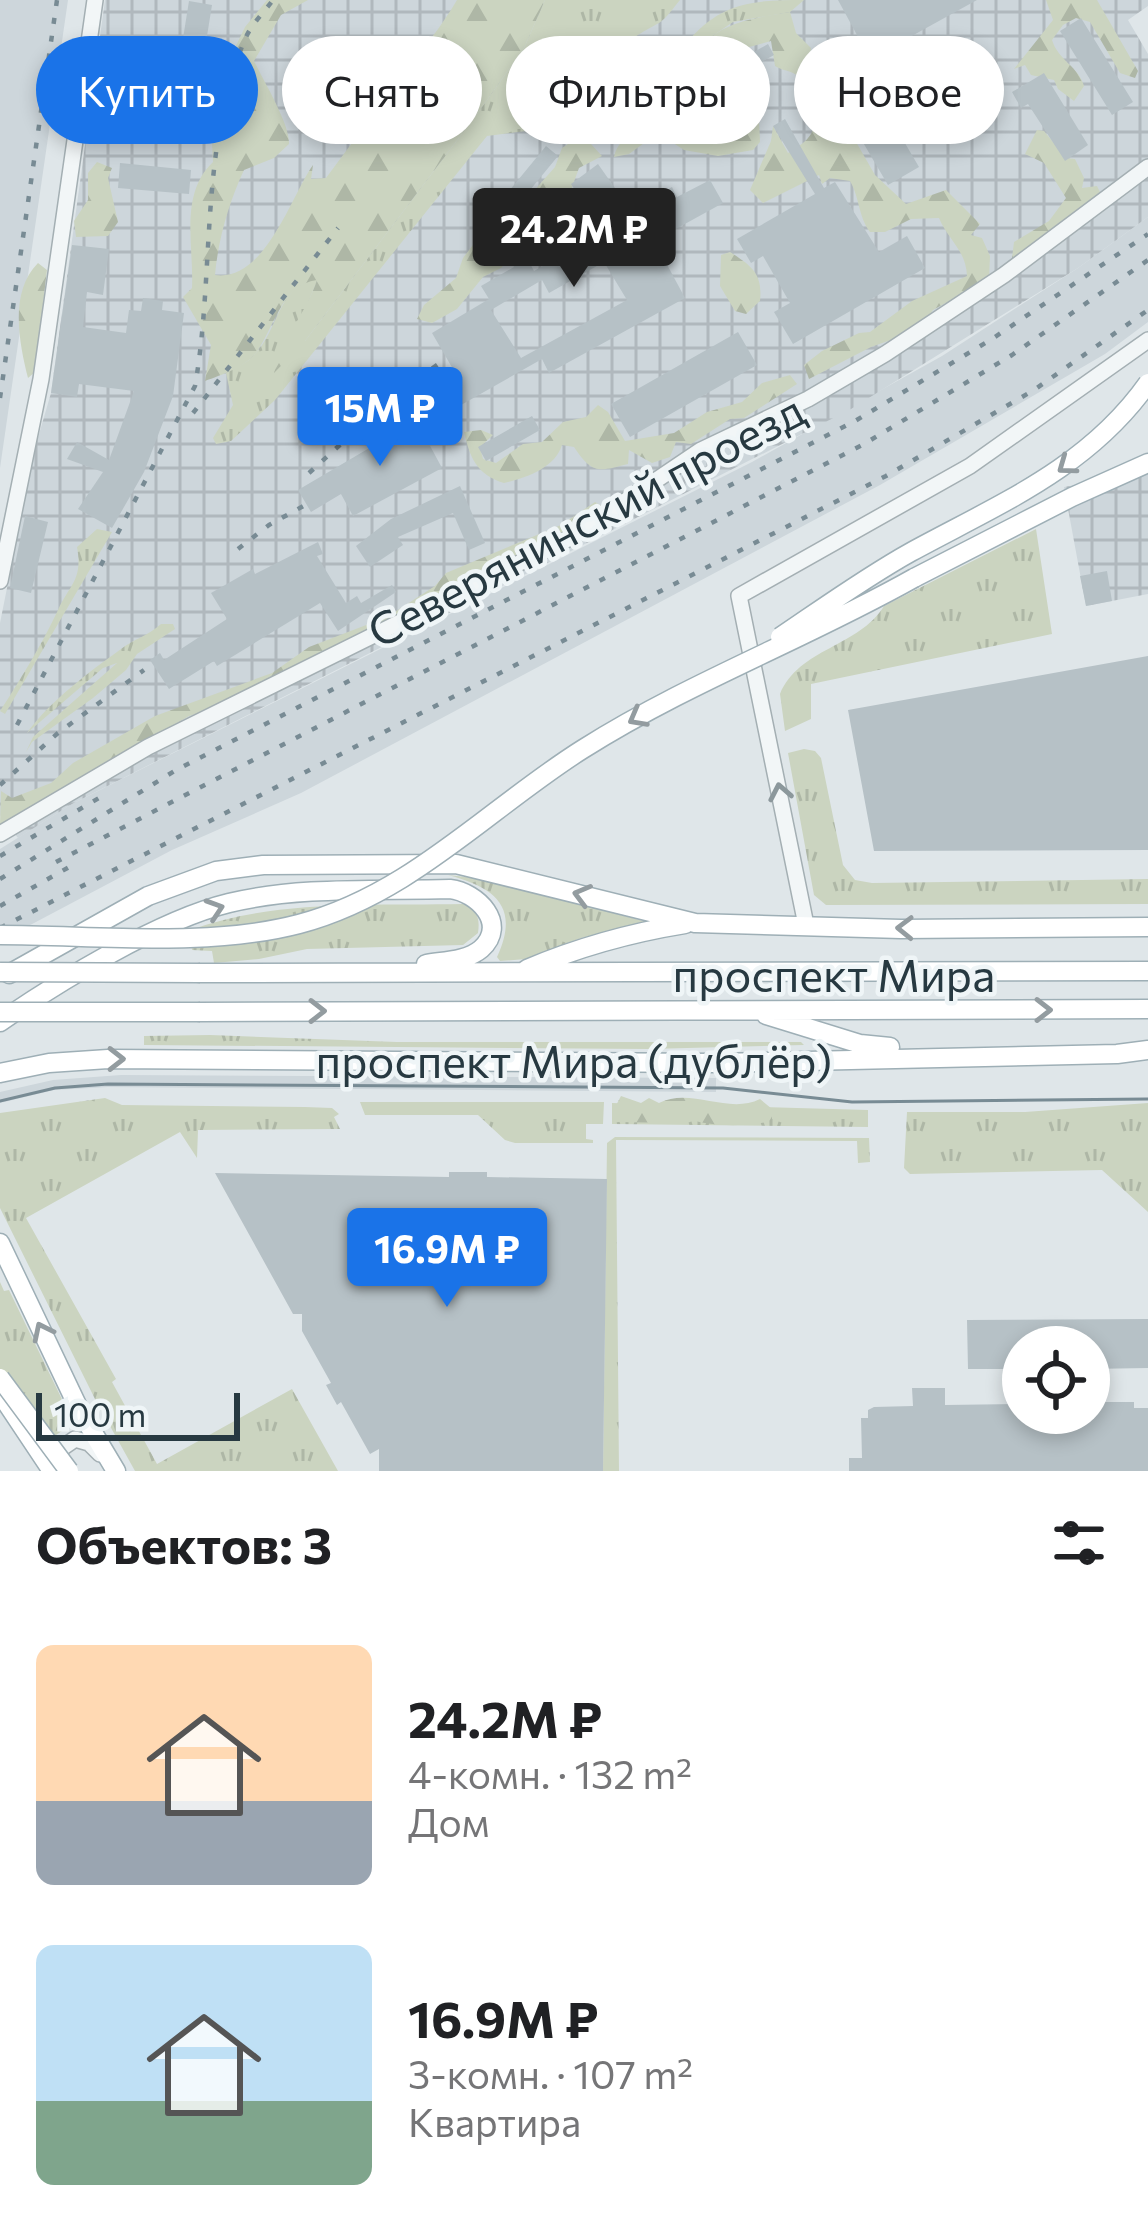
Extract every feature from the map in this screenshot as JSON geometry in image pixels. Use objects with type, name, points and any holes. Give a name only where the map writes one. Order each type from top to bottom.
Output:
[{"type":"main road","points":[[741,664],[859,583],[1058,472],[1104,437],[1148,383]]},
{"type":"main road","points":[[0,934],[257,933],[346,909],[448,848],[584,748],[1072,496],[1148,463]]},
{"type":"main road","name":"проспект Мира","points":[[0,976],[148,896],[217,871],[249,866],[456,864],[695,922]]},
{"type":"main road","points":[[0,1022],[143,939],[227,904],[317,894],[450,889],[471,894],[486,908],[489,938],[478,951],[377,972]]},
{"type":"main road","name":"проспект Мира","points":[[520,973],[625,934],[695,922],[901,929],[1148,928]]},
{"type":"main road","name":"проспект Мира","points":[[0,976],[1148,971]]},
{"type":"main road","points":[[738,1008],[860,1043],[908,1049]]},
{"type":"main road","name":"проспект Мира","points":[[0,1012],[1148,1009]]},
{"type":"main road","points":[[759,1062],[908,1049],[1082,1045],[1148,1049]]},
{"type":"main road","name":"проспект Мира (дублёр)","points":[[0,1073],[108,1059],[759,1062],[1118,1054],[1148,1049]]},
{"type":"main road","points":[[0,1244],[79,1409],[115,1471]]},
{"type":"main road","points":[[0,1378],[69,1471]]},
{"type":"main road","points":[[0,1393],[54,1471]]},
{"type":"street","points":[[0,581],[41,379],[95,0]]},
{"type":"street","name":"Северянинский проезд","points":[[0,833],[148,747],[572,537],[701,450],[808,399],[885,354],[1004,275],[1148,167]]},
{"type":"street","points":[[806,925],[740,596],[970,466],[1148,342]]},
{"type":"street","points":[[54,1471],[59,1450],[75,1439],[89,1443],[115,1471]]},
{"type":"shaded area","points":[[0,0],[68,0],[63,36],[36,36],[36,144],[47,144],[0,468]]},
{"type":"shaded area","points":[[105,0],[1148,0],[1148,6],[1128,20],[1148,54],[1148,217],[1078,268],[851,409],[72,804],[18,838],[0,815],[0,623],[35,448],[51,393],[85,144],[258,144],[258,36],[100,36]]},
{"type":"shaded area","points":[[1148,217],[1148,322],[1105,354],[880,485],[301,793],[172,850],[0,941],[0,849],[72,804],[752,462],[942,356]]},
{"type":"shaded area","points":[[1148,472],[1148,594],[1086,606],[1064,487]]},
{"type":"shaded area","points":[[121,1075],[716,1078],[716,1092],[108,1087],[54,1090],[0,1103],[0,1092],[53,1080]]},
{"type":"green space","points":[[267,0],[308,0],[281,15],[258,54],[258,36],[241,36]]},
{"type":"green space","points":[[457,0],[545,0],[529,36],[506,36],[506,73],[482,107],[482,36],[432,36]]},
{"type":"green space","points":[[545,0],[680,0],[662,21],[636,36],[529,36]]},
{"type":"green space","points":[[804,0],[790,12],[733,22],[712,36],[694,36],[738,6]]},
{"type":"green space","points":[[1046,0],[1097,0],[1138,71],[1135,78],[1120,73],[1090,22],[1076,18],[1063,25],[1052,40],[1084,86],[1074,101],[1054,80],[1031,75],[1025,65],[1014,69],[1053,20]]},
{"type":"green space","points":[[790,12],[799,36],[794,36],[794,74],[775,66],[770,36],[713,36],[753,19]]},
{"type":"green space","points":[[258,69],[281,114],[282,144],[289,144],[274,158],[244,170],[225,221],[215,275],[233,274],[248,265],[275,234],[313,165],[311,179],[326,178],[351,144],[454,144],[305,341],[274,373],[317,280],[287,298],[251,358],[205,381],[211,345],[183,297],[192,288],[192,205],[202,175],[213,162],[212,144],[258,144]]},
{"type":"green space","points":[[506,73],[506,134],[487,136],[482,142],[482,107]]},
{"type":"green space","points":[[773,126],[788,153],[800,145],[857,144],[875,175],[906,204],[946,190],[980,224],[971,235],[982,238],[990,256],[989,279],[933,310],[919,330],[871,347],[809,379],[804,365],[822,351],[870,332],[912,301],[967,276],[960,252],[939,218],[911,219],[885,232],[870,232],[850,181],[830,178],[822,184],[819,175],[763,203],[750,190]]},
{"type":"green space","points":[[1037,130],[1044,131],[1066,158],[1075,159],[1084,178],[1082,188],[1097,186],[1103,198],[1020,261],[1012,258],[1014,242],[1049,221],[1066,198],[1044,163],[1025,154]]},
{"type":"green space","points":[[454,144],[481,144],[275,400],[231,441],[216,444],[213,438],[233,405],[226,373],[260,348],[294,290],[318,279],[303,314],[305,341]]},
{"type":"green space","points":[[591,144],[602,156],[579,168],[571,190],[577,207],[537,242],[517,250],[501,268],[483,277],[457,309],[432,323],[417,319],[424,305],[456,278],[463,258],[492,220],[524,202],[555,167],[562,148]]},
{"type":"green space","points":[[621,144],[643,144],[614,157]]},
{"type":"green space","points":[[675,144],[758,144],[753,150],[718,156]]},
{"type":"green space","points":[[97,162],[112,168],[108,178],[118,222],[108,236],[76,237],[74,221],[88,200],[88,173]]},
{"type":"green space","points":[[730,252],[750,267],[760,284],[760,301],[746,314],[735,311],[720,286],[721,255]]},
{"type":"green space","points":[[38,263],[47,270],[35,372],[28,378],[20,303]]},
{"type":"green space","points":[[790,375],[797,384],[744,418],[730,419],[691,444],[676,442],[670,457],[652,463],[629,450],[628,464],[596,469],[574,447],[562,445],[546,466],[504,483],[476,464],[464,432],[481,430],[493,435],[480,447],[483,459],[496,463],[523,444],[542,442],[563,422],[586,417],[598,405],[608,412],[625,441],[674,433],[707,412],[742,402],[762,383]]},
{"type":"green space","points":[[595,502],[613,513],[216,708],[189,716],[0,824],[1,791],[12,798],[51,783],[73,763],[155,716],[272,673],[309,647],[387,617],[435,586],[446,573],[561,525]]},
{"type":"green space","points":[[97,529],[112,532],[5,714],[0,711],[74,581],[77,547]]},
{"type":"green space","points":[[1036,529],[1052,634],[811,684],[811,719],[785,731],[780,694],[801,667],[860,631],[884,606]]},
{"type":"green space","points":[[161,624],[173,624],[175,629],[137,654],[126,670],[32,742],[26,752],[33,737],[117,663],[103,668],[27,733],[58,698]]},
{"type":"green space","points":[[804,749],[821,758],[843,865],[855,880],[1148,879],[1148,904],[826,905],[814,895],[788,753]]},
{"type":"green space","points":[[448,875],[484,879],[647,922],[581,938],[526,959],[500,961],[497,957],[506,925],[499,902],[479,886]]},
{"type":"green space","points":[[463,904],[475,912],[479,923],[478,933],[463,945],[307,949],[214,963],[212,951],[192,950],[190,930],[256,913],[325,906]]},
{"type":"green space","points":[[144,1036],[397,1042],[804,1045],[649,1049],[144,1045]]},
{"type":"green space","points":[[621,1096],[641,1103],[649,1098],[659,1103],[684,1098],[735,1104],[760,1099],[772,1109],[772,1120],[732,1125],[691,1119],[618,1122],[613,1111]]},
{"type":"green space","points":[[105,1098],[122,1105],[332,1108],[339,1114],[334,1117],[340,1129],[198,1130],[197,1158],[180,1132],[26,1218],[116,1379],[112,1382],[157,1464],[292,1389],[338,1471],[135,1471],[0,1208],[0,1113]]},
{"type":"green space","points":[[360,1102],[604,1102],[603,1124],[586,1124],[586,1139],[593,1143],[515,1143],[505,1140],[478,1115],[365,1115]]},
{"type":"green space","points":[[612,1103],[868,1110],[868,1127],[612,1124]]},
{"type":"green space","points":[[1148,1103],[1148,1212],[1102,1170],[910,1174],[904,1168],[907,1112],[1025,1112]]},
{"type":"green space","points":[[615,1137],[869,1138],[870,1162],[858,1163],[857,1141],[616,1140],[619,1471],[603,1471],[607,1143]]},
{"type":"green space","points":[[0,1282],[4,1291],[9,1290],[72,1420],[53,1437],[0,1378]]},
{"type":"building","points":[[838,0],[977,0],[912,36],[858,36]]},
{"type":"building","points":[[189,1],[212,5],[207,36],[183,36]]},
{"type":"building","points":[[1081,18],[1133,102],[1112,115],[1060,31]]},
{"type":"building","points":[[1044,73],[1088,145],[1065,161],[1028,104],[1021,108],[1012,92]]},
{"type":"building","points":[[785,119],[794,144],[799,144],[824,188],[835,182],[879,252],[907,236],[925,268],[793,344],[774,312],[790,303],[763,256],[751,263],[737,239],[815,194],[773,126]]},
{"type":"building","points":[[864,144],[905,144],[919,167],[888,185]]},
{"type":"building","points":[[546,146],[558,156],[516,207],[504,197]]},
{"type":"building","points":[[120,163],[191,170],[189,194],[118,188]]},
{"type":"building","points":[[598,164],[624,201],[635,194],[641,204],[672,187],[677,197],[710,180],[723,203],[663,236],[674,252],[664,259],[685,298],[549,373],[542,359],[461,405],[448,382],[457,376],[432,333],[489,299],[481,286],[514,267],[511,262],[525,254],[534,271],[603,232],[571,184]],"holes":[[[604,262],[627,300],[521,358],[491,310],[542,280],[549,293]]]},
{"type":"building","points":[[72,245],[109,249],[103,295],[87,292],[83,327],[126,333],[129,310],[141,311],[143,298],[163,301],[162,310],[184,313],[173,396],[144,472],[112,528],[78,509],[103,472],[67,459],[77,442],[109,460],[134,391],[79,384],[77,397],[51,393]]},
{"type":"building","points":[[738,332],[757,365],[630,437],[611,404]]},
{"type":"building","points":[[434,410],[447,431],[428,442],[442,468],[353,516],[341,494],[311,512],[298,490]]},
{"type":"building","points":[[532,416],[540,430],[486,461],[478,447]]},
{"type":"building","points":[[460,486],[485,543],[469,550],[453,513],[398,537],[403,545],[370,567],[356,546],[391,519]]},
{"type":"building","points":[[25,516],[48,522],[31,593],[10,588]]},
{"type":"building","points":[[318,542],[323,554],[317,556],[346,603],[357,596],[361,603],[392,585],[396,592],[338,631],[320,603],[217,666],[214,661],[169,689],[150,660],[160,653],[164,660],[227,619],[211,593]]},
{"type":"building","points":[[1107,571],[1112,601],[1086,606],[1080,576]]},
{"type":"building","points":[[1148,656],[1148,850],[874,851],[848,710]]},
{"type":"building","points":[[449,1172],[607,1179],[603,1471],[379,1471],[379,1449],[370,1454],[341,1402],[337,1405],[326,1385],[331,1383],[302,1331],[302,1314],[293,1314],[215,1173],[449,1177]]},
{"type":"building","points":[[1148,1319],[1148,1368],[1110,1369],[1110,1326],[1002,1326],[1002,1369],[968,1369],[967,1320]]},
{"type":"building","points":[[912,1388],[945,1388],[945,1405],[1002,1404],[1002,1434],[1110,1434],[1110,1402],[1134,1402],[1134,1408],[1148,1408],[1148,1471],[849,1471],[849,1458],[862,1458],[861,1418],[868,1418],[868,1410],[913,1406]]},
{"type":"tram line","points":[[0,1101],[55,1088],[108,1084],[723,1088],[852,1102],[1148,1099]]},
{"type":"railway","points":[[0,398],[57,0]]},
{"type":"railway","points":[[17,725],[195,386],[221,121],[246,37],[273,0]]},
{"type":"railway","points":[[193,413],[338,228]]},
{"type":"railway","points":[[0,879],[176,770],[855,421],[992,339],[1148,234]]},
{"type":"railway","points":[[56,862],[864,444],[1012,355],[1148,260]]},
{"type":"railway","points":[[0,928],[886,476],[1034,390],[1148,310]]},
{"type":"railway","points":[[309,473],[397,393],[447,358]]},
{"type":"railway","points":[[238,549],[307,504]]},
{"type":"railway","points":[[0,785],[58,733],[144,670]]},
{"type":"railway","points":[[0,856],[104,795]]},
{"type":"railway","points":[[0,906],[78,862]]}]
